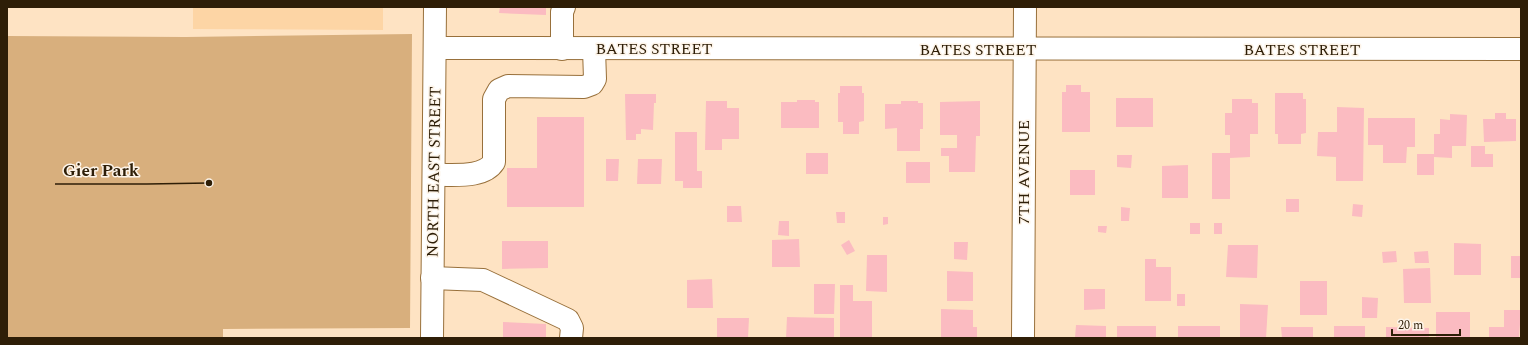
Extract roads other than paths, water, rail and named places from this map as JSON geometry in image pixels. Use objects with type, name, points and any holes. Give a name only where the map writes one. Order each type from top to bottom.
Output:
[{"type":"street","name":"NORTH EAST STREET","points":[[432,338],[436,7]]},
{"type":"street","points":[[562,49],[562,12],[564,7]]},
{"type":"street","name":"7TH AVENUE","points":[[1024,338],[1025,7]]},
{"type":"street","name":"BATES STREET","points":[[435,48],[1024,50],[1521,49]]},
{"type":"street","points":[[434,175],[478,173],[489,169],[494,162],[494,99],[499,90],[508,86],[584,87],[592,84],[594,79],[594,49]]},
{"type":"street","points":[[432,278],[483,280],[568,320],[572,328],[571,338]]},
{"type":"place","name":"Gier Park","points":[[209,183]]}]
